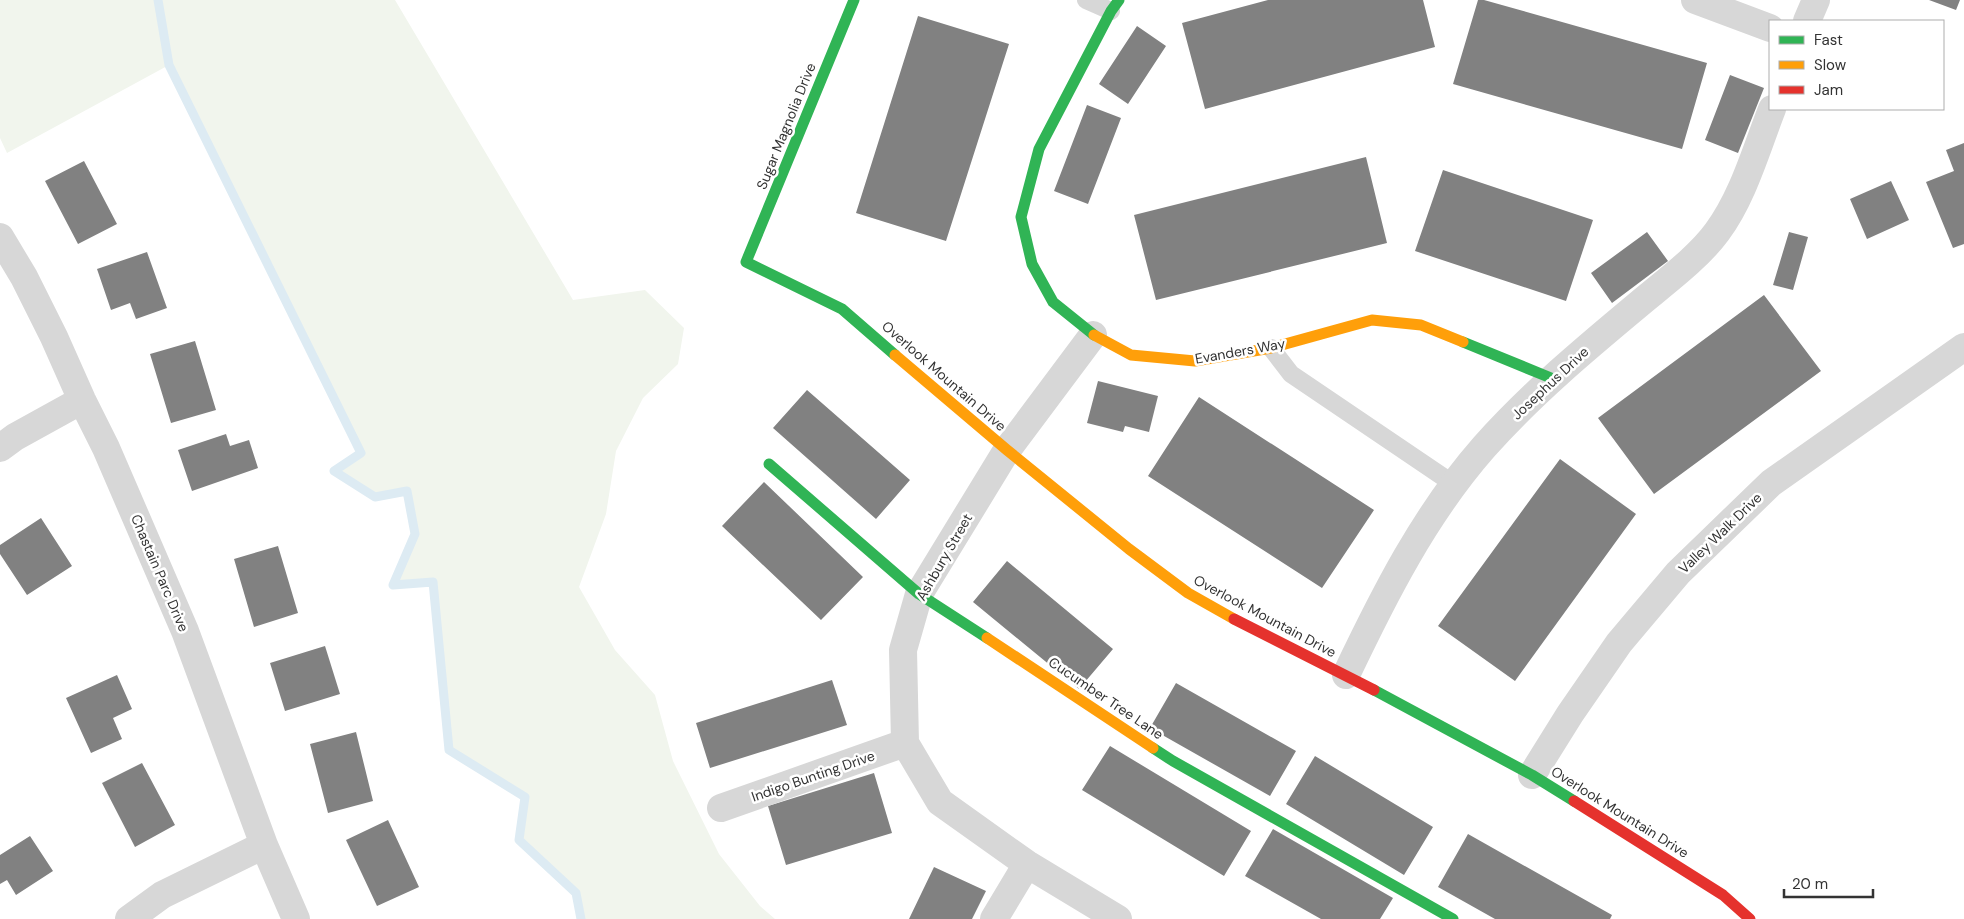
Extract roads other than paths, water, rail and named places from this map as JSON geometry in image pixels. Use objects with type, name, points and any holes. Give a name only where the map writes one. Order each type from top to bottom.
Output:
[{"type":"street","name":"Sugar Magnolia Drive","points":[[746,262],[854,0]]},
{"type":"street","points":[[1695,0],[1769,28]]},
{"type":"street","points":[[1807,20],[1816,0]]},
{"type":"street","name":"Evanders Way","points":[[1115,6],[1039,149],[1020,217],[1032,264],[1053,302],[1093,335],[1131,355],[1195,361],[1271,348],[1372,320],[1421,325],[1551,378]]},
{"type":"street","name":"Josephus Drive","points":[[1346,676],[1381,602],[1431,516],[1484,447],[1551,378],[1689,261],[1716,233],[1735,202],[1772,110]]},
{"type":"street","name":"Chastain Parc Drive","points":[[0,237],[24,278],[50,329],[106,448],[185,631],[264,845],[296,919]]},
{"type":"street","name":"Overlook Mountain Drive","points":[[746,262],[842,309],[1007,450],[1129,549],[1188,593],[1532,775],[1724,895],[1750,919]]},
{"type":"street","name":"Ashbury Street","points":[[1093,335],[1007,450],[919,594],[903,650],[905,744],[940,802],[1027,864],[1118,919]]},
{"type":"street","name":"Valley Walk Drive","points":[[1532,775],[1570,714],[1619,643],[1678,573],[1771,483],[1964,347]]},
{"type":"street","points":[[0,448],[15,436],[82,400]]},
{"type":"street","name":"Cucumber Tree Lane","points":[[769,464],[919,594],[1173,761],[1454,919]]},
{"type":"street","name":"Indigo Bunting Drive","points":[[721,808],[905,744]]},
{"type":"street","points":[[129,919],[162,895],[264,845]]},
{"type":"street","points":[[994,919],[1027,864]]},
{"type":"lane","points":[[1086,0],[1115,6]]},
{"type":"lane","points":[[1271,348],[1291,374],[1455,485]]},
{"type":"waterway","points":[[158,0],[169,65],[361,453],[334,471],[375,497],[407,491],[415,534],[393,585],[433,582],[449,750],[525,797],[519,840],[576,893],[581,919]]}]
